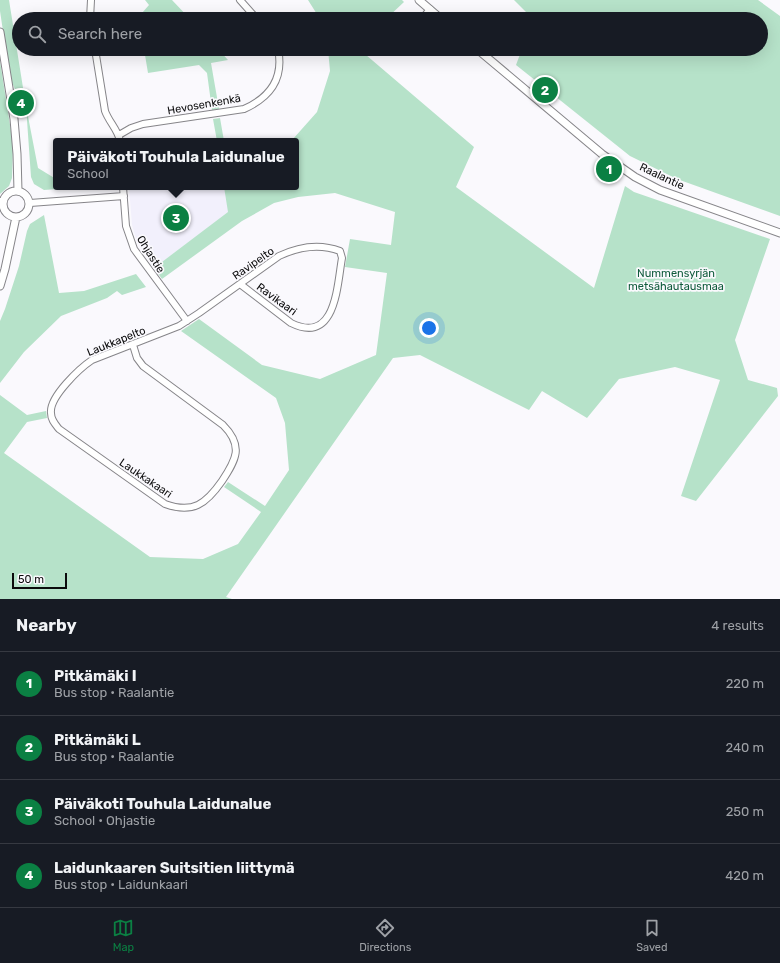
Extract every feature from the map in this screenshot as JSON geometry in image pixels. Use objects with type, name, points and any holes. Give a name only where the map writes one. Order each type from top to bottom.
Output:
[{"type":"street","points":[[90,12],[91,0]]},
{"type":"street","points":[[240,0],[251,12]]},
{"type":"street","points":[[419,0],[433,12]]},
{"type":"street","points":[[0,32],[14,119],[18,191]]},
{"type":"street","points":[[96,56],[104,111],[119,138]]},
{"type":"street","name":"Hevosenkenkä","points":[[119,138],[131,128],[144,124],[244,109],[257,103],[270,91],[277,78],[279,56]]},
{"type":"street","name":"Raalantie","points":[[485,56],[588,143],[635,176],[660,190],[780,233]]},
{"type":"street","name":"Ohjastie","points":[[123,190],[126,226],[134,249],[187,321]]},
{"type":"street","points":[[18,191],[27,196],[30,203],[27,212],[24,215],[16,217],[9,215],[6,212],[2,201],[10,192],[18,191]]},
{"type":"street","points":[[30,203],[124,196]]},
{"type":"street","points":[[0,286],[16,217]]},
{"type":"street","name":"Ravipelto","points":[[187,321],[279,256],[291,250],[320,246],[340,251]]},
{"type":"street","name":"Ravikaari","points":[[240,284],[291,323],[306,328],[315,326],[323,323],[330,315],[334,306],[342,258],[340,251]]},
{"type":"street","name":"Laukkapelto","points":[[51,412],[52,402],[82,366],[92,360],[172,329],[187,321]]},
{"type":"street","name":"Laukkakaari","points":[[51,412],[53,422],[59,429],[165,504],[175,508],[183,508],[201,504],[208,499],[232,466],[235,457],[234,440],[230,432],[223,425],[143,366],[137,358],[132,345]]},
{"type":"shaded area","points":[[129,190],[225,190],[229,212],[154,268],[139,245],[132,225]]},
{"type":"green space","points":[[0,0],[9,0],[12,19],[12,56],[18,56],[24,94],[17,94],[10,78],[0,11]]},
{"type":"green space","points":[[145,0],[172,0],[183,12],[143,12],[149,5]]},
{"type":"green space","points":[[308,0],[402,0],[404,2],[393,12],[316,12]]},
{"type":"green space","points":[[514,0],[758,0],[780,16],[780,216],[677,179],[630,156],[516,65],[519,56],[768,56],[768,12],[526,12]]},
{"type":"green space","points":[[145,56],[224,56],[228,60],[211,63],[219,109],[212,110],[207,73],[199,65],[148,73]]},
{"type":"green space","name":"Nummensyrjän metsähautausmaa","points":[[329,56],[367,56],[474,147],[456,187],[594,288],[625,186],[634,192],[770,239],[735,340],[748,380],[777,388],[778,396],[696,501],[681,496],[720,380],[675,367],[619,379],[587,418],[542,391],[529,410],[420,355],[393,358],[226,597],[232,599],[0,599],[0,395],[27,415],[46,411],[47,418],[27,422],[4,453],[150,557],[203,559],[238,544],[261,512],[224,487],[228,482],[265,506],[289,470],[285,423],[276,398],[181,331],[199,319],[262,365],[320,379],[376,355],[387,273],[345,267],[350,239],[391,245],[395,212],[335,193],[298,197],[274,203],[242,221],[162,279],[154,268],[228,212],[224,190],[299,190],[299,138],[294,138],[317,112],[330,71]]},
{"type":"green space","points":[[0,61],[13,144],[12,178],[9,186],[0,194]]},
{"type":"green space","points":[[26,106],[38,168],[53,177],[53,189],[44,190],[34,184],[31,177]]},
{"type":"green space","points":[[220,118],[223,138],[216,138],[213,119]]},
{"type":"green space","points":[[44,215],[59,293],[84,291],[136,274],[146,287],[122,295],[117,291],[107,298],[61,316],[24,352],[0,383],[0,321],[19,266],[27,231],[30,224]]},
{"type":"place","name":"Pitkämäki L","points":[[545,90]]},
{"type":"place","name":"Laidunkaaren Suitsitien liittymä","points":[[21,103]]},
{"type":"place","name":"Pitkämäki I","points":[[609,169]]},
{"type":"place","name":"Päiväkoti Touhula Laidunalue","points":[[176,218]]}]
